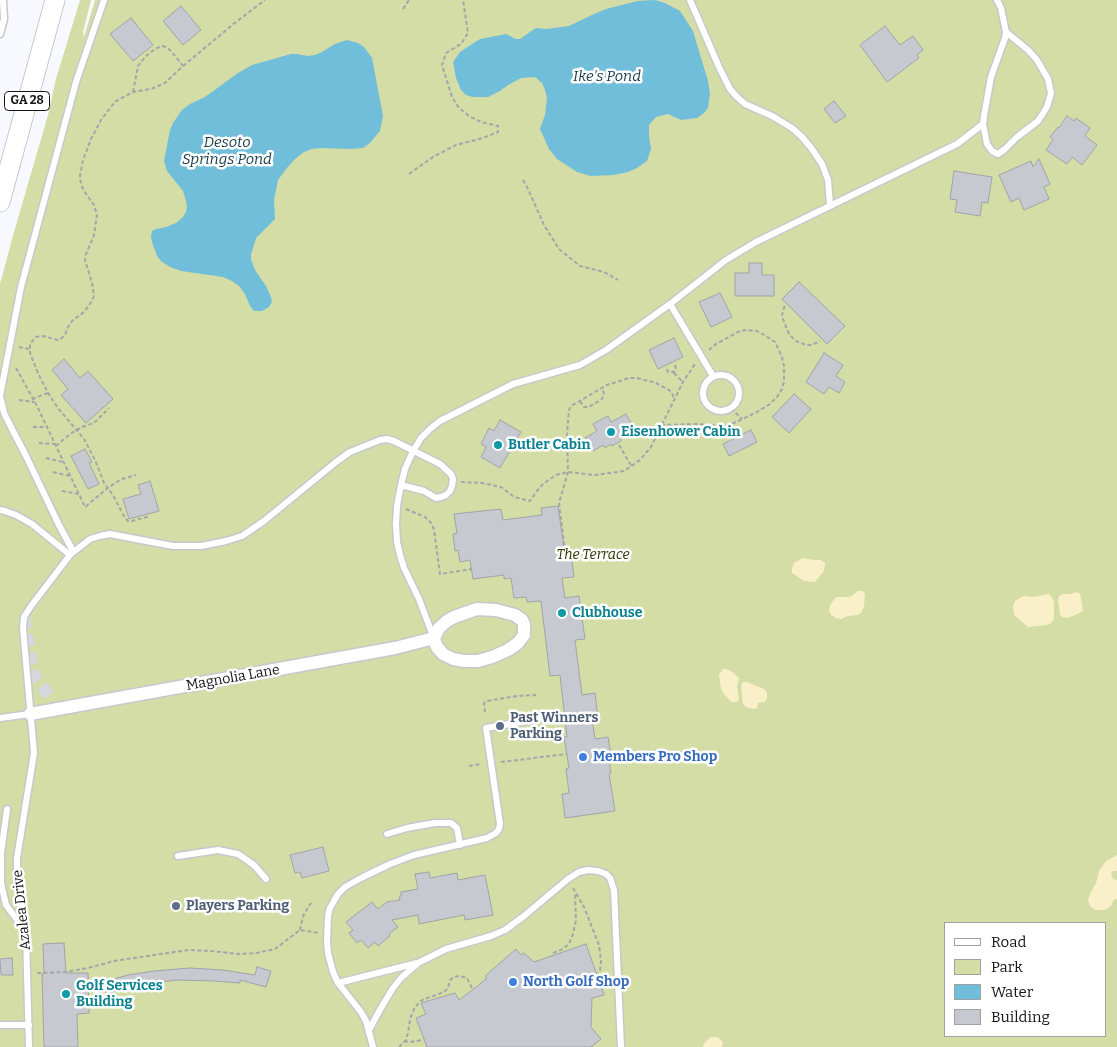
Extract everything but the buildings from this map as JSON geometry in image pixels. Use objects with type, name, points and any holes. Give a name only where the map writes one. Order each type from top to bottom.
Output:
[{"type":"main road","name":"GA 28","points":[[0,202],[55,0]]},
{"type":"street","points":[[477,609],[496,610],[515,615],[522,620],[525,628],[524,636],[518,643],[498,655],[478,661],[464,661],[448,657],[436,647],[434,638],[439,628],[447,621],[477,609]]},
{"type":"street","name":"Magnolia Lane","points":[[30,714],[395,648],[434,638]]},
{"type":"lane","points":[[0,34],[4,19],[3,0]]},
{"type":"lane","points":[[72,553],[4,413],[0,396],[21,287],[73,92],[104,0]]},
{"type":"lane","points":[[690,0],[730,89],[745,104],[772,116],[792,128],[802,137],[822,164],[828,180],[830,205]]},
{"type":"lane","points":[[998,0],[1006,32],[991,76],[983,124],[987,144],[992,152],[998,154],[1038,121],[1047,107],[1051,93],[1048,79],[1037,60],[1006,32]]},
{"type":"lane","points":[[434,638],[419,599],[404,568],[397,542],[397,506],[401,485],[412,451],[421,438],[440,421],[513,384],[580,365],[606,350],[670,304],[726,260],[756,242],[957,144],[983,124]]},
{"type":"lane","points":[[670,304],[713,376]]},
{"type":"lane","points":[[725,375],[731,377],[738,386],[738,398],[736,404],[731,408],[720,411],[714,410],[705,402],[703,396],[704,384],[713,376],[725,375]]},
{"type":"lane","name":"Azalea Drive","points":[[29,1047],[26,936],[17,886],[17,858],[34,754],[23,628],[24,617],[30,606],[72,553],[90,539],[110,534],[173,546],[201,546],[242,536],[255,528],[350,452],[380,440],[394,441],[440,464],[446,468],[453,479],[452,486],[446,495],[436,498],[424,491],[401,485]]},
{"type":"lane","points":[[0,510],[16,515],[32,524],[72,553]]},
{"type":"lane","points":[[0,718],[30,714]]},
{"type":"lane","points":[[373,1047],[369,1030],[361,1012],[338,983],[330,963],[327,934],[330,908],[338,894],[345,888],[361,878],[401,859],[488,838],[496,833],[500,829],[500,824],[486,728],[539,719]]},
{"type":"lane","points":[[8,810],[1,853],[1,883],[6,905],[18,921],[24,922]]},
{"type":"lane","points":[[387,834],[435,823],[451,823],[457,828],[460,845]]},
{"type":"lane","points":[[178,856],[218,850],[238,854],[254,865],[266,879]]},
{"type":"lane","points":[[338,983],[418,963],[446,949],[505,930],[579,872],[588,870],[598,871],[610,878],[614,890],[621,1047]]},
{"type":"lane","points":[[369,1030],[401,978],[418,963]]},
{"type":"lane","points":[[0,1026],[29,1025]]},
{"type":"path","points":[[150,516],[128,521],[125,518],[113,495],[107,488],[84,439],[48,393],[30,354],[30,344],[40,336],[58,340],[63,338],[73,320],[84,312],[94,296],[85,260],[94,235],[97,215],[94,205],[81,184],[80,168],[92,139],[110,108],[116,101],[133,92],[151,89],[165,83],[236,22],[265,0]]},
{"type":"path","points":[[402,9],[409,0]]},
{"type":"path","points":[[409,174],[433,157],[456,145],[498,132],[498,126],[481,122],[459,108],[452,97],[442,65],[446,53],[461,44],[468,33],[463,0]]},
{"type":"path","points":[[133,92],[138,66],[155,49],[162,46],[166,47],[183,66]]},
{"type":"path","points":[[523,180],[544,225],[559,249],[580,266],[604,272],[618,280]]},
{"type":"path","points":[[785,306],[782,316],[789,334],[796,342],[812,345],[820,341]]},
{"type":"path","points":[[459,482],[482,483],[501,487],[514,497],[530,501],[543,484],[556,476],[568,472],[595,475],[624,471],[640,460],[650,447],[661,425],[674,399],[692,367],[716,344],[740,331],[747,330],[757,331],[775,342],[782,357],[784,382],[782,390],[770,404],[734,424],[721,426],[698,424],[661,425]]},
{"type":"path","points":[[9,346],[17,371],[85,507],[107,488],[122,479],[136,475]]},
{"type":"path","points":[[674,372],[676,369],[675,365]]},
{"type":"path","points":[[666,369],[668,372],[674,372],[683,382]]},
{"type":"path","points":[[565,552],[559,503],[568,472],[567,434],[571,406],[607,385],[629,378],[656,383],[669,390],[674,399]]},
{"type":"path","points":[[580,401],[586,407],[596,403],[604,396],[602,389]]},
{"type":"path","points":[[32,399],[48,393]]},
{"type":"path","points":[[19,400],[34,402]]},
{"type":"path","points":[[39,443],[55,445],[76,430],[94,423],[109,408]]},
{"type":"path","points":[[731,408],[742,419]]},
{"type":"path","points":[[33,427],[46,427]]},
{"type":"path","points":[[619,445],[632,467]]},
{"type":"path","points":[[46,458],[63,462]]},
{"type":"path","points":[[53,472],[70,476]]},
{"type":"path","points":[[62,491],[79,494]]},
{"type":"path","points":[[397,506],[426,517],[432,524],[440,574],[472,569]]},
{"type":"path","points":[[485,712],[484,703],[489,700],[536,695]]},
{"type":"path","points":[[498,762],[567,754]]},
{"type":"path","points":[[469,766],[488,763]]},
{"type":"path","points":[[568,879],[584,907],[599,945],[601,961],[598,973]]},
{"type":"path","points":[[553,953],[569,944],[573,934],[576,920],[575,892]]},
{"type":"path","points":[[35,973],[65,972],[114,961],[188,950],[238,954],[257,953],[275,949],[300,930],[304,914],[310,903]]},
{"type":"path","points":[[300,930],[327,934]]},
{"type":"path","points":[[399,1047],[408,1033],[410,1019],[416,1006],[422,1000],[444,992],[448,988],[450,980],[454,977],[466,978],[472,988]]},
{"type":"path","points":[[404,1041],[422,1040]]},
{"type":"green space","name":"The Terrace","points":[[80,0],[91,0],[83,32],[84,37],[95,0],[1117,0],[1117,1047],[0,1047],[0,284],[48,115],[56,79]]},
{"type":"sand","points":[[803,558],[821,560],[825,563],[824,571],[815,582],[804,581],[792,573],[794,563]]},
{"type":"sand","points":[[858,591],[863,591],[865,594],[864,607],[861,613],[841,619],[831,615],[829,611],[830,605],[835,598],[850,597]]},
{"type":"sand","points":[[1078,592],[1083,610],[1067,618],[1062,617],[1058,601],[1059,596]]},
{"type":"sand","points":[[1048,594],[1054,601],[1054,619],[1051,623],[1028,627],[1014,615],[1013,606],[1018,599],[1024,596],[1034,597]]},
{"type":"sand","points":[[723,669],[731,671],[739,678],[737,687],[739,699],[737,702],[731,702],[721,689],[719,674]]},
{"type":"sand","points":[[743,682],[764,689],[767,692],[767,699],[764,702],[758,703],[757,708],[746,707],[743,704],[741,686]]},
{"type":"sand","points":[[1117,855],[1117,871],[1113,871],[1111,874],[1113,879],[1117,880],[1117,899],[1113,900],[1112,905],[1107,909],[1095,910],[1090,906],[1088,900],[1099,871],[1106,861]]},
{"type":"sand","points":[[711,1037],[718,1037],[723,1042],[722,1047],[703,1047],[705,1042]]},
{"type":"water","name":"Ike's Pond","points":[[655,0],[680,11],[693,31],[710,94],[708,108],[697,118],[681,120],[668,114],[656,117],[649,125],[651,149],[647,161],[637,168],[614,175],[591,176],[577,172],[557,159],[549,149],[540,129],[545,115],[547,98],[542,83],[535,77],[521,78],[488,97],[473,97],[466,95],[461,90],[456,78],[453,62],[460,52],[480,39],[506,34],[520,39],[536,28],[546,29],[569,26],[606,9],[637,1]]},
{"type":"water","name":"Desoto Springs Pond","points":[[347,40],[364,47],[372,58],[383,116],[380,131],[363,148],[321,148],[304,152],[295,159],[278,180],[274,200],[275,219],[256,238],[251,255],[255,270],[271,297],[272,302],[269,307],[262,311],[254,311],[239,286],[223,277],[181,271],[161,261],[152,242],[152,231],[176,223],[183,217],[187,207],[183,191],[167,171],[164,161],[170,130],[182,110],[205,97],[252,65],[291,54],[315,55]]},
{"type":"tunnel","points":[[24,617],[34,675],[52,700]]},
{"type":"place","name":"Eisenhower Cabin","points":[[611,432]]},
{"type":"place","name":"Butler Cabin","points":[[498,445]]},
{"type":"place","name":"Clubhouse","points":[[562,613]]},
{"type":"place","name":"Past Winners Parking","points":[[500,726]]},
{"type":"place","name":"Members Pro Shop","points":[[583,757]]},
{"type":"place","name":"Players Parking","points":[[176,906]]},
{"type":"place","name":"North Golf Shop","points":[[513,982]]},
{"type":"place","name":"Golf Services Building","points":[[66,994]]}]
